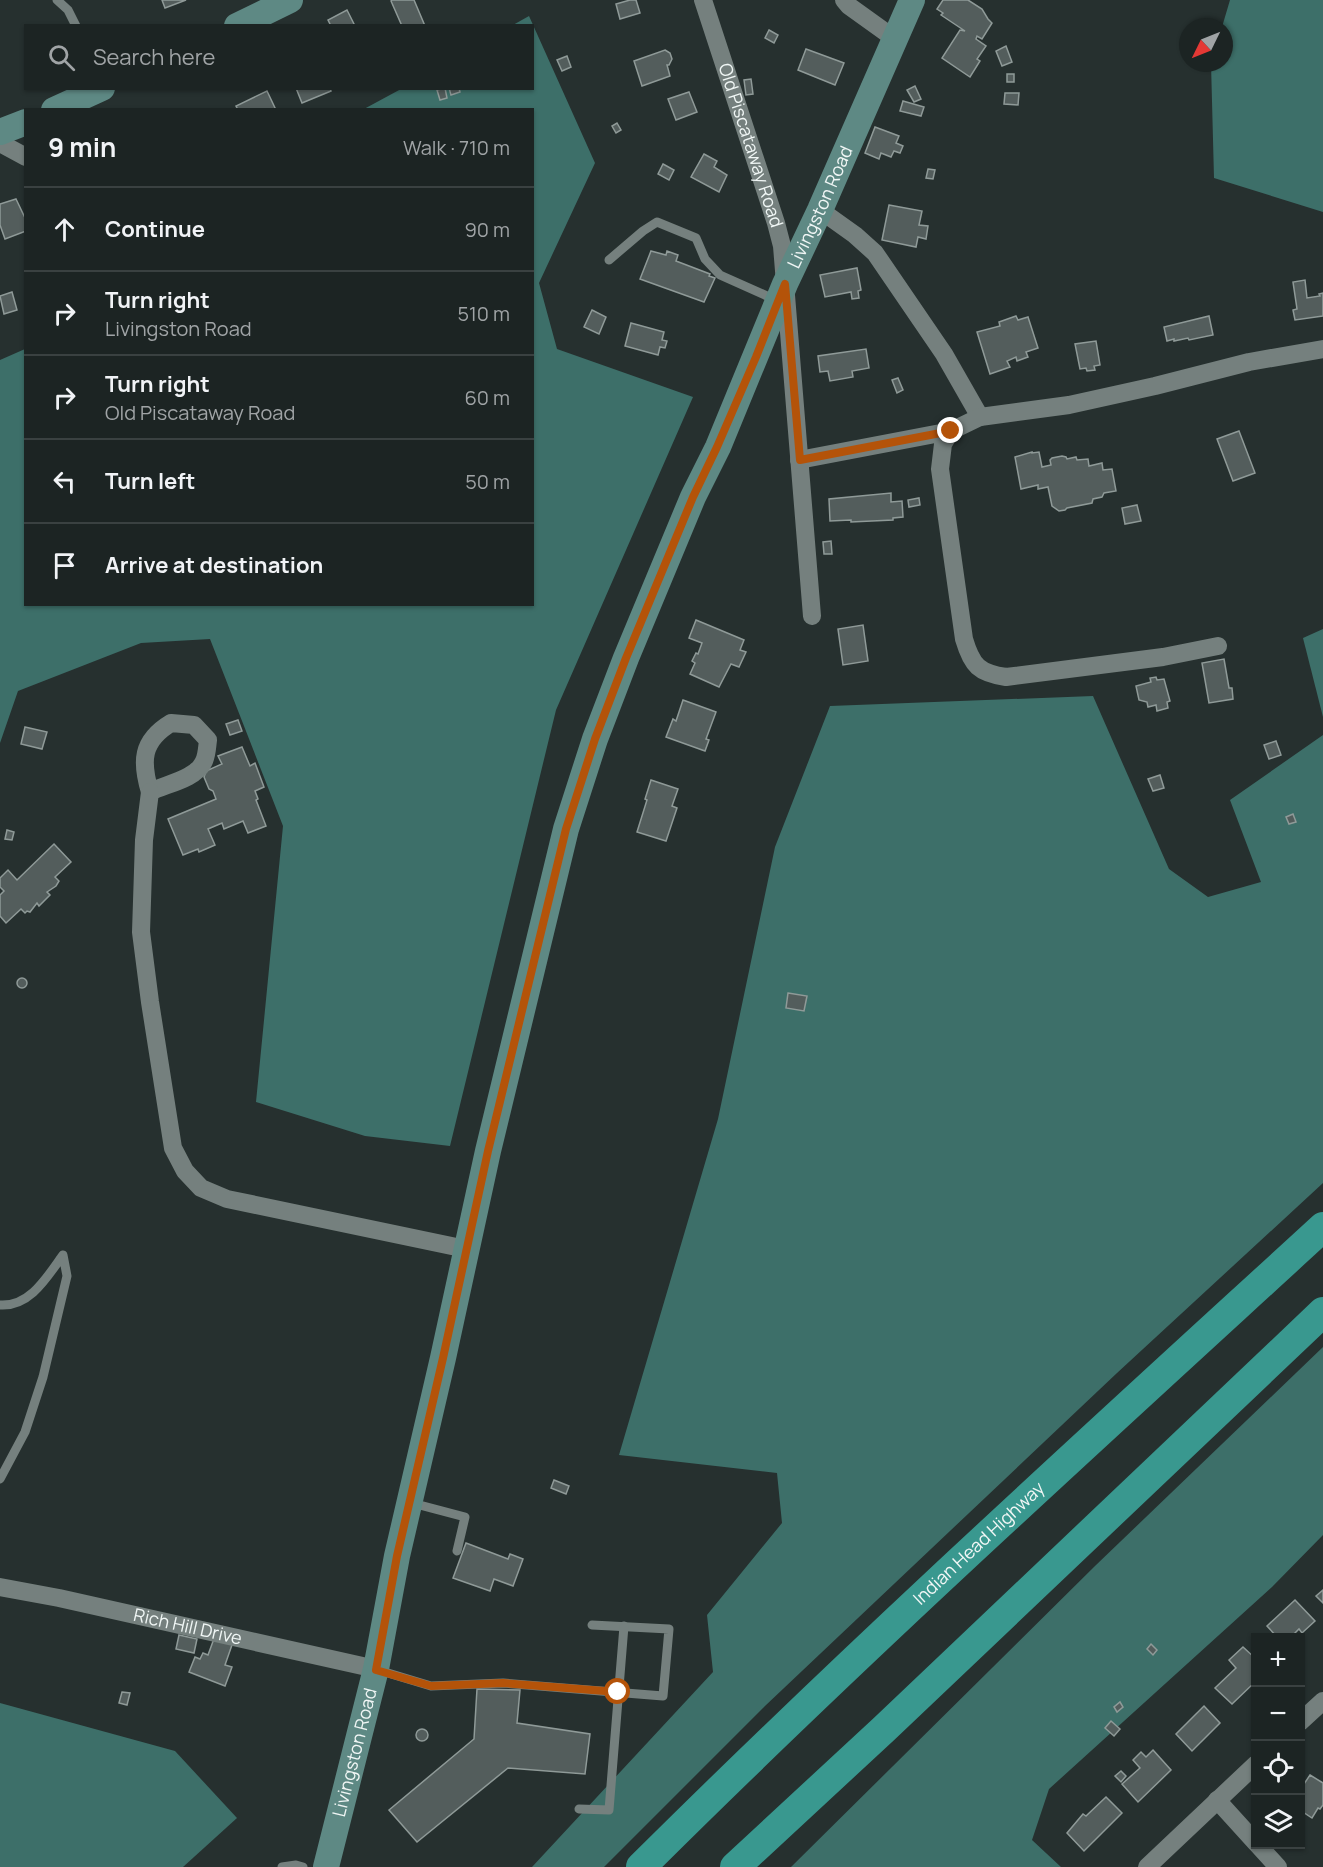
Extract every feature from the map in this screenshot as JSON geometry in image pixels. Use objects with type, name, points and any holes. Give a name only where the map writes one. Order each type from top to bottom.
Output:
[{"type":"highway","name":"Indian Head Highway","points":[[641,1867],[725,1783],[947,1572],[1323,1227]]},
{"type":"highway","points":[[735,1867],[884,1729],[1323,1312]]},
{"type":"main road","points":[[241,24],[290,0]]},
{"type":"main road","name":"Livingston Road","points":[[326,1867],[376,1670],[397,1556],[466,1249],[566,829],[595,739],[693,497],[722,437],[782,292],[912,0]]},
{"type":"main road","points":[[58,108],[98,90]]},
{"type":"main road","points":[[0,132],[24,123]]},
{"type":"street","name":"Old Piscataway Road","points":[[703,0],[782,246],[782,292],[800,460],[812,616]]},
{"type":"street","points":[[844,0],[895,39]]},
{"type":"street","points":[[0,143],[24,156]]},
{"type":"street","points":[[820,210],[855,235],[875,253],[944,354],[980,417]]},
{"type":"street","points":[[800,460],[951,431],[980,417],[1069,405],[1249,362],[1323,349]]},
{"type":"street","points":[[951,431],[941,452],[940,469],[964,639],[978,668],[990,675],[1006,677],[1163,657],[1218,646]]},
{"type":"street","points":[[150,792],[144,840],[141,933],[173,1148],[185,1171],[201,1188],[226,1199],[466,1249]]},
{"type":"street","name":"Rich Hill Drive","points":[[0,1587],[59,1598],[376,1670]]},
{"type":"street","points":[[1305,1717],[1323,1701]]},
{"type":"street","points":[[1147,1867],[1251,1769]]},
{"type":"street","points":[[1217,1800],[1251,1838]]},
{"type":"street","points":[[1261,1849],[1278,1867]]},
{"type":"lane","points":[[57,0],[68,10],[75,24]]},
{"type":"lane","points":[[609,260],[657,222],[696,238],[705,259],[720,275],[782,292]]},
{"type":"lane","points":[[0,1305],[9,1306],[25,1300],[40,1286],[63,1255],[67,1276],[43,1377],[25,1432],[0,1479]]},
{"type":"lane","points":[[409,1503],[465,1517],[457,1551]]},
{"type":"lane","points":[[376,1670],[431,1686],[503,1683],[663,1696],[669,1629],[592,1625]]},
{"type":"lane","points":[[579,1809],[609,1810],[624,1626]]},
{"type":"lane","points":[[282,1867],[296,1865],[303,1867]]},
{"type":"green space","points":[[1230,0],[1323,0],[1323,212],[1214,178],[1211,72],[1233,72],[1233,18],[1225,18]]},
{"type":"green space","points":[[529,16],[533,24],[515,24]]},
{"type":"green space","points":[[534,27],[595,163],[539,283],[557,349],[693,397],[556,710],[450,1146],[365,1136],[256,1102],[283,826],[210,639],[141,643],[18,691],[0,743],[0,360],[24,349],[24,606],[534,606],[534,108],[366,108],[399,90],[534,90]]},
{"type":"green space","points":[[1323,629],[1323,717],[1303,638]]},
{"type":"green space","points":[[1093,696],[1169,869],[1208,897],[1261,882],[1230,800],[1323,735],[1323,1183],[1117,1373],[765,1706],[604,1867],[532,1867],[713,1672],[707,1615],[782,1523],[777,1473],[619,1455],[718,1119],[775,847],[830,706]]},
{"type":"green space","points":[[1323,1347],[1323,1535],[1272,1587],[1049,1789],[1032,1840],[1061,1867],[791,1867],[1095,1566]]},
{"type":"green space","points":[[0,1703],[175,1751],[237,1818],[183,1867],[0,1867]]},
{"type":"building","points":[[162,0],[186,0],[165,8]]},
{"type":"building","points":[[414,0],[424,24],[401,24],[391,1]]},
{"type":"building","points":[[636,0],[640,13],[620,19],[616,4]]},
{"type":"building","points":[[943,0],[968,0],[982,9],[992,23],[982,39],[977,36],[976,39],[986,46],[977,59],[980,61],[970,77],[942,58],[960,30],[965,31],[941,15],[943,13],[937,9]]},
{"type":"building","points":[[347,10],[354,24],[330,24],[328,20]]},
{"type":"building","points":[[769,30],[778,35],[774,43],[765,38]]},
{"type":"building","points":[[1006,46],[1012,62],[1002,66],[996,51]]},
{"type":"building","points":[[806,49],[844,63],[835,85],[798,70]]},
{"type":"building","points":[[665,50],[670,53],[672,59],[667,65],[670,76],[642,86],[634,61]]},
{"type":"building","points":[[567,56],[571,67],[562,71],[557,60]]},
{"type":"building","points":[[1007,74],[1014,74],[1014,82],[1007,82]]},
{"type":"building","points":[[751,79],[753,94],[746,95],[744,80]]},
{"type":"building","points":[[915,86],[921,99],[914,102],[907,90]]},
{"type":"building","points":[[297,90],[331,90],[331,91],[302,103]]},
{"type":"building","points":[[437,90],[445,90],[447,98],[440,100]]},
{"type":"building","points":[[450,90],[460,90],[460,92],[451,95]]},
{"type":"building","points":[[267,91],[275,108],[237,108],[236,106]]},
{"type":"building","points":[[689,92],[697,112],[676,120],[668,99]]},
{"type":"building","points":[[1005,93],[1019,93],[1018,105],[1004,104]]},
{"type":"building","points":[[903,101],[924,107],[921,116],[900,111]]},
{"type":"building","points":[[617,123],[621,130],[616,133],[612,126]]},
{"type":"building","points":[[875,127],[899,136],[896,143],[903,146],[900,153],[894,151],[891,157],[881,153],[879,159],[865,153]]},
{"type":"building","points":[[704,154],[717,161],[714,167],[727,175],[719,192],[691,177]]},
{"type":"building","points":[[663,164],[674,170],[669,180],[658,174]]},
{"type":"building","points":[[928,169],[935,170],[933,179],[926,178]]},
{"type":"building","points":[[16,199],[24,216],[24,232],[5,239],[0,225],[0,204]]},
{"type":"building","points":[[889,205],[922,211],[919,225],[928,226],[926,239],[918,237],[916,247],[882,240]]},
{"type":"building","points":[[651,251],[666,255],[667,251],[678,255],[676,261],[715,278],[704,302],[640,279]]},
{"type":"building","points":[[857,268],[861,290],[858,291],[859,298],[852,299],[851,292],[825,297],[820,275]]},
{"type":"building","points":[[1305,280],[1307,298],[1320,296],[1319,294],[1323,293],[1323,316],[1295,320],[1293,310],[1297,309],[1293,282]]},
{"type":"building","points":[[12,292],[17,310],[4,314],[0,296]]},
{"type":"building","points":[[592,310],[606,317],[599,334],[584,327]]},
{"type":"building","points":[[1016,316],[1018,320],[1028,317],[1038,348],[1026,352],[1028,357],[1017,361],[1016,357],[1007,361],[1010,367],[990,374],[977,332],[1000,326],[999,322]]},
{"type":"building","points":[[1209,316],[1213,335],[1189,340],[1188,338],[1167,341],[1164,327]]},
{"type":"building","points":[[631,323],[664,332],[662,340],[667,341],[665,348],[660,347],[658,355],[625,346]]},
{"type":"building","points":[[1096,341],[1100,365],[1094,366],[1095,370],[1080,369],[1075,344]]},
{"type":"building","points":[[866,349],[869,368],[852,371],[853,377],[830,381],[828,371],[820,372],[818,356]]},
{"type":"building","points":[[898,378],[903,390],[897,393],[892,380]]},
{"type":"building","points":[[1239,431],[1255,473],[1233,481],[1217,439]]},
{"type":"building","points":[[1039,452],[1042,467],[1051,465],[1052,458],[1062,456],[1067,459],[1076,457],[1077,460],[1088,459],[1089,466],[1102,463],[1103,470],[1112,469],[1116,491],[1104,493],[1102,497],[1093,499],[1092,503],[1059,511],[1052,506],[1048,487],[1038,489],[1038,485],[1021,489],[1015,457]]},
{"type":"building","points":[[891,493],[891,502],[902,501],[903,517],[893,518],[893,520],[830,521],[829,499]]},
{"type":"building","points":[[919,498],[920,505],[909,507],[908,500]]},
{"type":"building","points":[[1137,505],[1141,521],[1125,524],[1122,508]]},
{"type":"building","points":[[831,541],[832,554],[824,554],[823,542]]},
{"type":"building","points":[[696,620],[744,640],[740,650],[746,652],[739,667],[731,664],[719,687],[690,674],[695,663],[692,661],[696,653],[698,654],[702,643],[689,638]]},
{"type":"building","points":[[863,625],[868,661],[843,665],[838,629]]},
{"type":"building","points":[[1224,659],[1233,699],[1209,703],[1202,663]]},
{"type":"building","points":[[1156,677],[1157,680],[1164,679],[1170,701],[1167,702],[1168,708],[1157,711],[1156,705],[1148,707],[1147,702],[1139,700],[1136,686],[1151,682],[1150,678]]},
{"type":"building","points":[[683,700],[716,712],[706,739],[709,740],[705,751],[666,737],[673,719],[676,721]]},
{"type":"building","points":[[238,720],[242,731],[230,735],[226,724]]},
{"type":"building","points":[[25,727],[47,732],[42,749],[21,744]]},
{"type":"building","points":[[1276,741],[1281,755],[1269,759],[1264,745]]},
{"type":"building","points":[[242,747],[250,766],[255,763],[264,787],[255,791],[266,826],[248,833],[243,821],[224,829],[222,823],[208,829],[215,845],[199,852],[198,849],[183,855],[168,819],[216,799],[204,777],[206,771],[222,764],[218,756]]},
{"type":"building","points":[[1160,775],[1164,788],[1153,791],[1148,779]]},
{"type":"building","points":[[651,780],[678,789],[672,806],[677,808],[666,841],[637,832]]},
{"type":"building","points":[[1293,814],[1296,822],[1289,824],[1286,817]]},
{"type":"building","points":[[7,830],[14,832],[12,840],[5,839]]},
{"type":"building","points":[[54,844],[71,862],[55,877],[59,881],[47,892],[50,895],[39,906],[37,903],[30,912],[25,913],[21,909],[6,923],[0,916],[0,895],[4,891],[0,887],[0,878],[8,870],[17,880]]},
{"type":"building","points":[[22,978],[26,979],[26,987],[22,988],[18,987],[17,983],[18,979]]},
{"type":"building","points":[[788,993],[807,996],[804,1011],[786,1008]]},
{"type":"building","points":[[554,1480],[569,1486],[566,1494],[551,1488]]},
{"type":"building","points":[[466,1543],[508,1559],[510,1554],[523,1559],[513,1586],[494,1579],[490,1591],[453,1578]]},
{"type":"building","points":[[1323,1590],[1323,1603],[1316,1596]]},
{"type":"building","points":[[1295,1600],[1315,1621],[1302,1633],[1299,1629],[1295,1633],[1273,1633],[1267,1626]]},
{"type":"building","points":[[179,1635],[197,1639],[194,1653],[176,1649]]},
{"type":"building","points":[[215,1636],[233,1642],[225,1665],[232,1667],[225,1686],[189,1672],[195,1657],[200,1659],[203,1653],[208,1655]]},
{"type":"building","points":[[1151,1644],[1157,1650],[1153,1655],[1147,1649]]},
{"type":"building","points":[[1243,1647],[1251,1654],[1251,1686],[1232,1704],[1215,1688],[1236,1668],[1229,1660]]},
{"type":"building","points":[[477,1689],[520,1690],[517,1723],[590,1734],[585,1774],[508,1768],[417,1842],[389,1810],[474,1739]]},
{"type":"building","points":[[122,1692],[130,1693],[127,1705],[119,1703]]},
{"type":"building","points":[[1120,1702],[1123,1707],[1117,1712],[1114,1707]]},
{"type":"building","points":[[1204,1706],[1220,1723],[1192,1751],[1176,1734]]},
{"type":"building","points":[[1111,1721],[1120,1729],[1114,1736],[1105,1728]]},
{"type":"building","points":[[422,1729],[428,1735],[422,1741],[416,1735]]},
{"type":"building","points":[[1153,1750],[1171,1770],[1138,1802],[1122,1784],[1140,1768],[1133,1760],[1141,1752],[1146,1757]]},
{"type":"building","points":[[1121,1771],[1126,1776],[1121,1782],[1115,1776]]},
{"type":"building","points":[[1310,1775],[1323,1783],[1323,1805],[1320,1809],[1318,1808],[1312,1818],[1305,1813],[1305,1782]]},
{"type":"building","points":[[1106,1797],[1122,1813],[1084,1851],[1067,1833],[1083,1814],[1086,1816]]},
{"type":"route","points":[[618,1692],[503,1683],[431,1686],[376,1670],[397,1556],[462,1265],[566,829],[595,739],[626,658],[693,497],[756,357],[785,284],[800,460],[951,431]]}]
